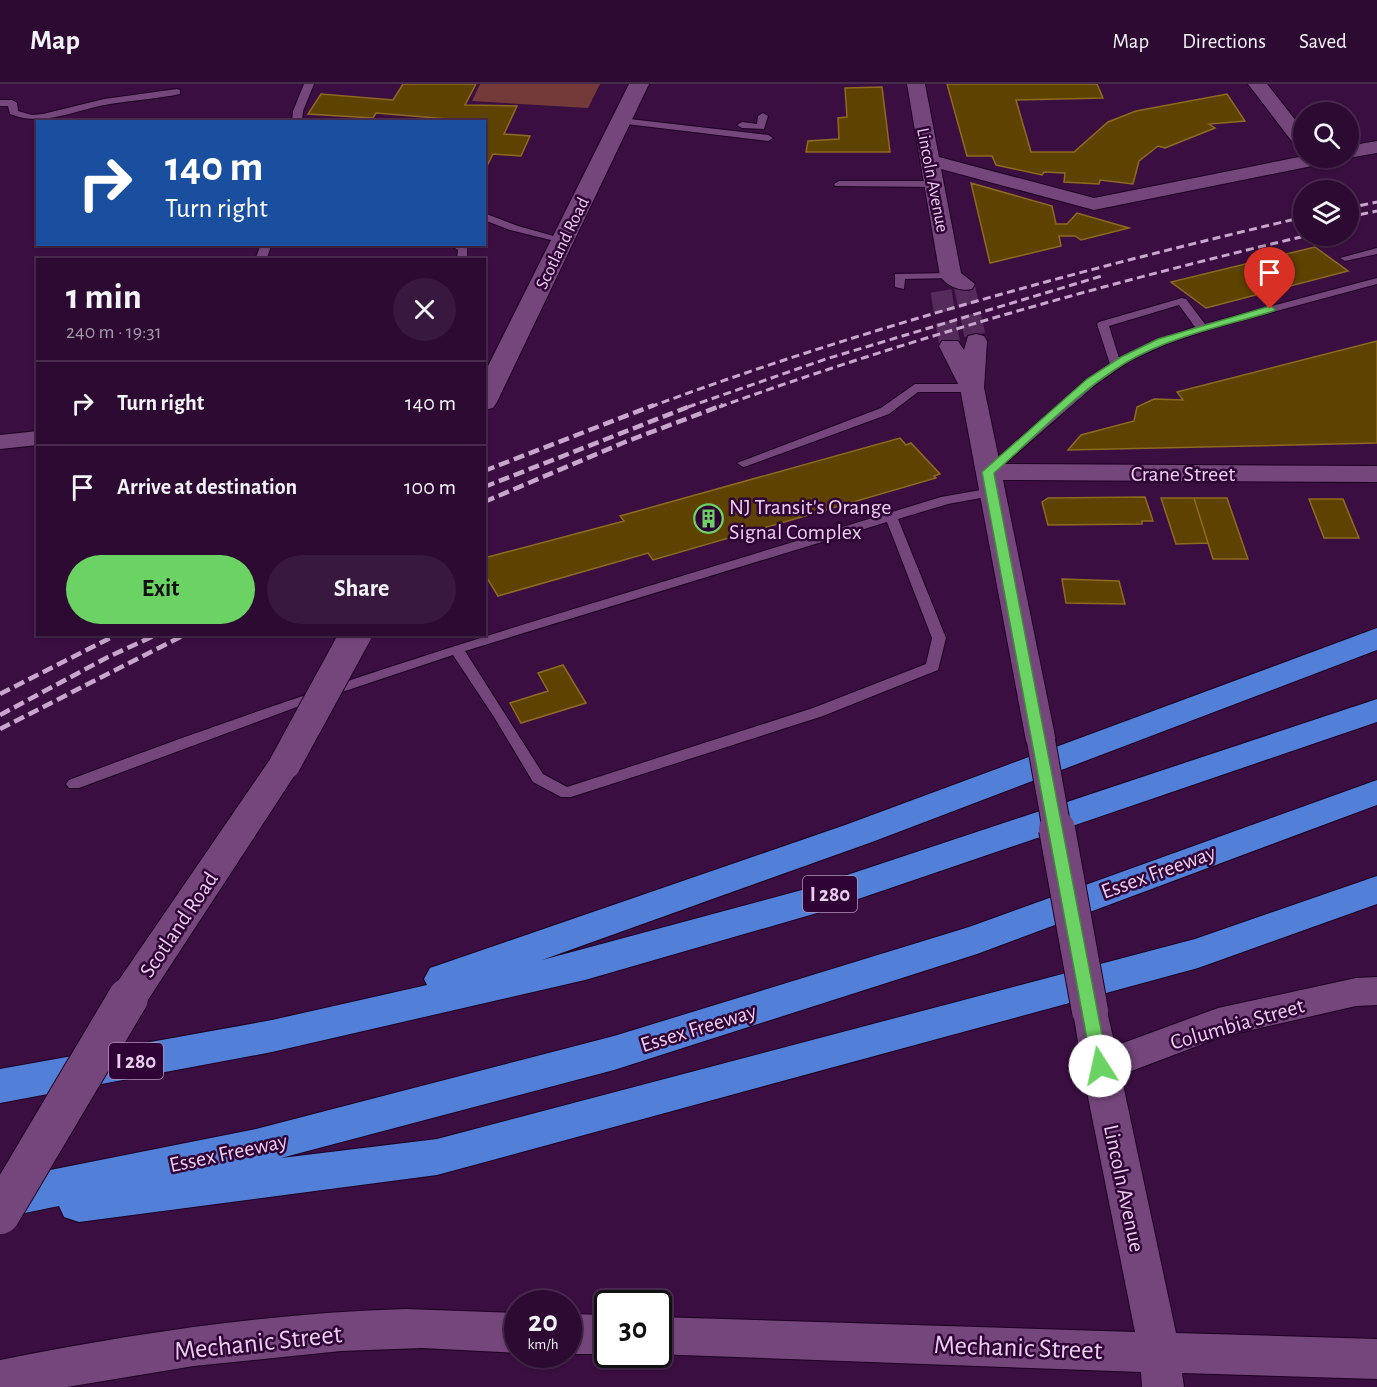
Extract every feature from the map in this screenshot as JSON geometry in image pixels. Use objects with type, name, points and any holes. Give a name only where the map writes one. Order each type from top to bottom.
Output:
[{"type":"highway","points":[[272,1036],[583,932],[849,837],[1377,638]]},
{"type":"highway","name":"I 280","points":[[0,1086],[272,1036],[585,965],[804,903],[1377,710]]},
{"type":"highway","name":"Essex Freeway","points":[[0,1199],[256,1147],[614,1053],[977,939],[1377,792]]},
{"type":"highway","points":[[0,1214],[437,1157],[1198,952],[1377,890]]},
{"type":"main road","name":"Scotland Road","points":[[486,398],[639,84]]},
{"type":"main road","name":"Scotland Road","points":[[0,1214],[128,998],[285,764],[355,636]]},
{"type":"street","name":"Lincoln Avenue","points":[[916,84],[952,284]]},
{"type":"street","points":[[1257,84],[1293,128]]},
{"type":"street","points":[[1359,150],[1377,147]]},
{"type":"street","points":[[929,160],[1094,204],[1293,159]]},
{"type":"street","name":"Lincoln Avenue","points":[[976,341],[972,388],[1041,741],[1100,1066],[1161,1369]]},
{"type":"street","name":"Lincoln Avenue","points":[[950,346],[972,388]]},
{"type":"street","points":[[0,442],[36,438]]},
{"type":"street","name":"Crane Street","points":[[990,482],[1377,474]]},
{"type":"street","name":"Columbia Street","points":[[1100,1066],[1218,1023],[1356,992],[1377,991]]},
{"type":"street","name":"Mechanic Street","points":[[0,1380],[46,1370],[237,1341],[392,1329],[504,1333]]},
{"type":"street","name":"Mechanic Street","points":[[672,1338],[1161,1369],[1377,1359]]},
{"type":"lane","points":[[297,120],[298,111],[309,84]]},
{"type":"lane","points":[[0,103],[12,103],[13,112],[21,117],[49,116],[93,104],[177,92]]},
{"type":"lane","points":[[623,117],[760,127],[763,116]]},
{"type":"lane","points":[[623,117],[768,138]]},
{"type":"lane","points":[[839,184],[934,184]]},
{"type":"lane","points":[[486,217],[514,228],[563,240]]},
{"type":"lane","points":[[457,246],[463,249],[462,258]]},
{"type":"lane","points":[[1345,258],[1377,251]]},
{"type":"lane","points":[[900,287],[899,276],[952,284]]},
{"type":"lane","points":[[74,784],[137,759],[456,648],[946,500],[990,482],[1091,382],[1116,365],[1162,342],[1202,328],[1377,280]]},
{"type":"lane","points":[[1116,365],[1103,324],[1182,301],[1202,328]]},
{"type":"lane","points":[[743,463],[885,411],[915,388],[972,388]]},
{"type":"lane","points":[[456,648],[538,778],[566,793],[818,712],[933,667],[939,638],[891,517]]},
{"type":"shaded area","points":[[480,84],[600,84],[588,108],[472,101]]},
{"type":"building","points":[[403,84],[476,84],[465,105],[517,106],[504,134],[530,136],[521,156],[493,154],[486,168],[486,120],[376,113],[373,118],[308,114],[321,94],[393,100]]},
{"type":"building","points":[[947,84],[1097,84],[1103,98],[1016,100],[1031,152],[1074,152],[1108,122],[1136,111],[1227,94],[1245,121],[1209,124],[1215,128],[1165,148],[1158,146],[1139,161],[1133,184],[1100,180],[1099,184],[1064,182],[1065,173],[1044,172],[1042,175],[996,165],[992,156],[967,156]]},
{"type":"building","points":[[882,87],[890,152],[806,152],[808,141],[839,139],[838,118],[847,117],[845,88]]},
{"type":"building","points":[[971,183],[1052,206],[1056,224],[1067,224],[1077,213],[1129,228],[1081,240],[1075,236],[1059,236],[1061,246],[990,263]]},
{"type":"building","points":[[1315,247],[1348,271],[1206,308],[1171,282]]},
{"type":"building","points":[[1377,341],[1377,443],[1068,450],[1081,435],[1134,421],[1137,407],[1154,399],[1183,400],[1177,392]]},
{"type":"building","name":"NJ Transit's Orange Signal Complex","points":[[900,438],[906,445],[911,443],[940,474],[934,476],[936,478],[653,560],[648,553],[498,596],[486,576],[486,557],[624,521],[620,516]]},
{"type":"building","points":[[1145,497],[1153,521],[1142,521],[1142,524],[1048,525],[1042,502],[1048,498]]},
{"type":"building","points":[[1161,498],[1194,498],[1208,543],[1176,544]]},
{"type":"building","points":[[1194,498],[1227,498],[1248,559],[1213,559]]},
{"type":"building","points":[[1309,499],[1343,499],[1359,538],[1324,538]]},
{"type":"building","points":[[1062,579],[1119,581],[1125,604],[1066,603]]},
{"type":"building","points":[[563,665],[586,703],[521,723],[510,703],[548,691],[538,673]]},
{"type":"tunnel","points":[[964,284],[976,341]]},
{"type":"tunnel","points":[[941,291],[950,346]]},
{"type":"railway","points":[[1359,206],[1377,202]]},
{"type":"railway","points":[[1359,215],[1377,211]]},
{"type":"railway","points":[[650,407],[811,351],[974,302],[1293,220]]},
{"type":"railway","points":[[719,407],[864,358],[1010,313],[1293,239]]},
{"type":"railway","points":[[688,407],[826,359],[1105,275]]},
{"type":"railway","points":[[486,470],[654,405]]},
{"type":"railway","points":[[486,486],[693,405]]},
{"type":"railway","points":[[486,501],[625,442],[723,405]]},
{"type":"railway","points":[[0,694],[114,636]]},
{"type":"railway","points":[[0,715],[108,657],[154,636]]},
{"type":"railway","points":[[0,729],[182,636]]},
{"type":"place","name":"NJ Transit's Orange Signal Complex","points":[[708,519]]},
{"type":"route","points":[[1100,1066],[1041,741],[988,472],[1091,382],[1125,359],[1162,342],[1270,309]]}]
